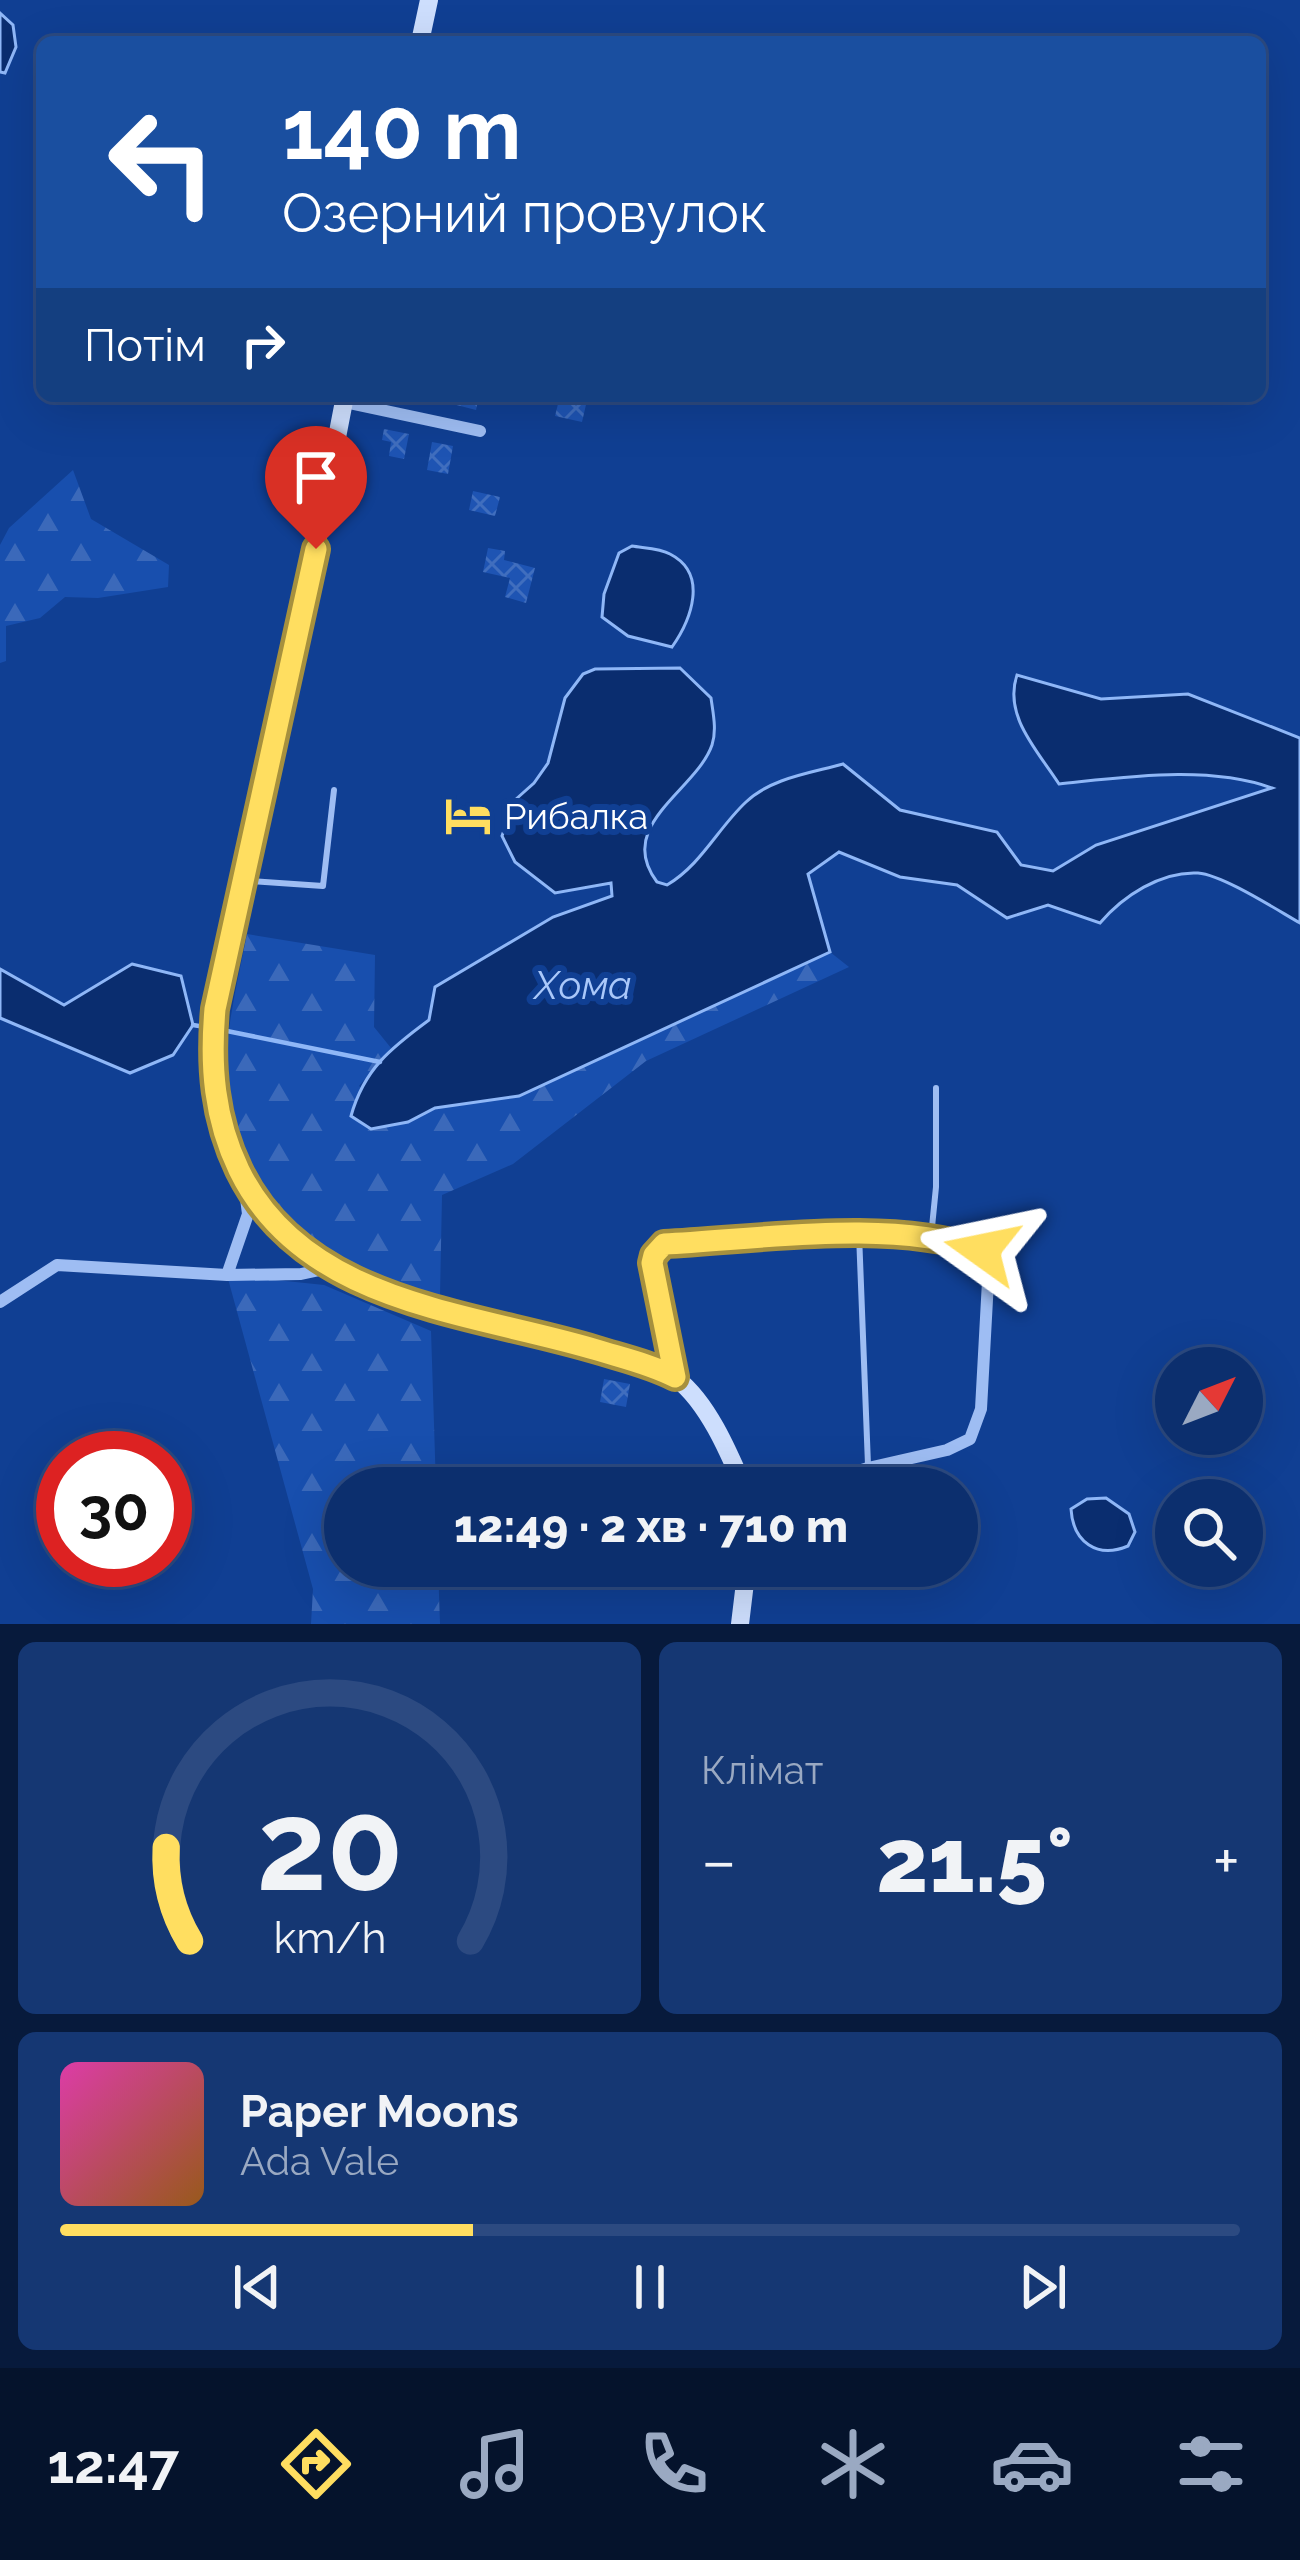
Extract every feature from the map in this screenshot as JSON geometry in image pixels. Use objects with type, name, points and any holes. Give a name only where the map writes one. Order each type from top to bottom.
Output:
[{"type":"street","points":[[421,36],[429,0]]},
{"type":"street","points":[[344,402],[246,881],[215,1009],[212,1045],[219,1118],[244,1179],[272,1221],[329,1268],[399,1297],[544,1334],[675,1377],[697,1401],[733,1467]]},
{"type":"street","points":[[358,402],[480,431]]},
{"type":"street","points":[[227,1275],[248,1214],[244,1179]]},
{"type":"street","points":[[675,1377],[652,1263],[664,1244],[859,1234],[932,1238],[976,1247],[988,1255],[981,1409],[975,1431],[965,1444],[872,1467]]},
{"type":"street","points":[[0,1302],[57,1265],[227,1275],[301,1274],[329,1268]]},
{"type":"street","points":[[740,1624],[745,1587]]},
{"type":"lane","points":[[246,881],[323,886],[334,790]]},
{"type":"lane","points":[[932,1238],[936,1088]]},
{"type":"lane","points":[[859,1234],[868,1467]]},
{"type":"green space","points":[[73,470],[91,519],[169,565],[168,587],[98,598],[65,597],[40,618],[6,626],[6,661],[0,663],[0,545],[9,528]]},
{"type":"green space","points":[[247,934],[375,955],[374,1027],[391,1048],[359,1086],[408,1122],[434,1108],[520,1096],[830,952],[849,967],[646,1061],[513,1164],[442,1195],[440,1295],[365,1269],[330,1250],[270,1201],[248,1169],[233,1133],[226,1091],[232,1012]]},
{"type":"green space","points":[[227,1275],[324,1285],[431,1331],[435,1467],[324,1467],[324,1587],[439,1587],[440,1624],[311,1624],[313,1589]]},
{"type":"water","points":[[0,13],[13,25],[16,47],[5,73],[0,72]]},
{"type":"water","points":[[632,546],[666,552],[689,573],[693,598],[672,647],[628,636],[602,617],[604,594],[619,553]]},
{"type":"water","name":"Хома","points":[[680,668],[711,698],[714,733],[703,762],[651,826],[645,843],[646,862],[657,882],[667,885],[690,867],[736,812],[767,787],[843,764],[900,810],[997,832],[1021,865],[1053,871],[1096,845],[1272,788],[1194,775],[1059,784],[1019,719],[1014,690],[1017,675],[1101,699],[1188,694],[1300,738],[1300,923],[1235,886],[1198,873],[1170,876],[1144,887],[1100,923],[1048,905],[1007,918],[957,885],[900,877],[839,852],[808,874],[830,952],[519,1096],[435,1108],[408,1122],[371,1129],[351,1116],[363,1085],[381,1061],[429,1020],[435,987],[553,917],[612,896],[611,883],[555,893],[515,862],[502,836],[515,800],[548,763],[565,698],[583,674],[595,669]]},
{"type":"water","points":[[132,964],[181,976],[193,1025],[173,1055],[130,1073],[0,1018],[0,969],[64,1005]]},
{"type":"water","points":[[1106,1498],[1129,1514],[1135,1532],[1128,1546],[1097,1549],[1076,1531],[1071,1509],[1087,1499]]},
{"type":"building","points":[[445,402],[478,402],[476,410]]},
{"type":"building","points":[[558,402],[587,402],[582,422],[555,416]]},
{"type":"building","points":[[384,429],[409,434],[404,459],[389,456],[391,442],[382,440]]},
{"type":"building","points":[[432,442],[453,446],[448,474],[427,470]]},
{"type":"building","points":[[473,491],[500,497],[495,516],[469,510]]},
{"type":"building","points":[[488,548],[505,551],[504,560],[535,568],[526,603],[505,597],[510,578],[483,572]]},
{"type":"building","points":[[604,1379],[630,1384],[626,1407],[600,1402]]},
{"type":"waterway","points":[[193,1025],[211,1028]]},
{"type":"waterway","points":[[222,1030],[380,1062]]},
{"type":"place","name":"Рибалка","points":[[468,816]]},
{"type":"route","points":[[316,549],[215,1009],[212,1045],[214,1089],[228,1147],[256,1202],[272,1221],[319,1263],[359,1282],[611,1354],[675,1377],[652,1263],[664,1244],[859,1234],[932,1238],[982,1250]]}]
